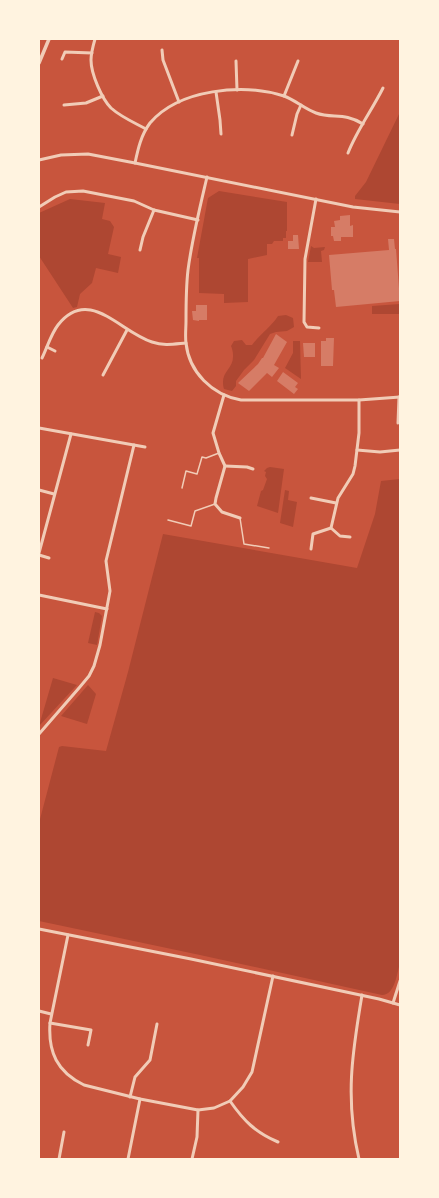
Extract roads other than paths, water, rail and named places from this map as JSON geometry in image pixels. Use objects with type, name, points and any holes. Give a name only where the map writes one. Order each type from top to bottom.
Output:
[{"type":"street","points":[[39,63],[49,39]]},
{"type":"street","points":[[95,39],[91,62],[95,78],[103,96],[112,109],[146,129]]},
{"type":"street","points":[[162,50],[163,60],[179,102]]},
{"type":"street","points":[[62,59],[65,52],[92,53]]},
{"type":"street","points":[[236,61],[237,90]]},
{"type":"street","points":[[284,96],[298,61]]},
{"type":"street","points":[[348,153],[383,88]]},
{"type":"street","points":[[135,163],[139,146],[146,129],[159,115],[179,102],[196,96],[216,92],[237,90],[284,96],[317,113],[346,116],[363,124]]},
{"type":"street","points":[[216,92],[220,120],[220,134]]},
{"type":"street","points":[[64,106],[86,103],[103,96]]},
{"type":"street","points":[[292,135],[296,114],[301,105]]},
{"type":"street","points":[[39,160],[61,154],[88,154],[353,207],[400,212]]},
{"type":"street","points":[[207,177],[188,269],[186,301],[186,342],[191,361],[198,374],[207,385],[224,395],[235,399],[249,401],[359,400],[400,397],[398,423]]},
{"type":"street","points":[[39,207],[66,192],[83,192],[134,201],[154,210],[198,220]]},
{"type":"street","points":[[316,199],[305,259],[304,322],[307,327],[319,328]]},
{"type":"street","points":[[140,250],[143,237],[154,210]]},
{"type":"street","points":[[42,358],[57,326],[65,317],[77,310],[97,311],[127,330],[150,342],[169,345],[186,342]]},
{"type":"street","points":[[103,375],[127,330]]},
{"type":"street","points":[[47,347],[55,351]]},
{"type":"street","points":[[224,395],[213,433],[225,466],[215,504],[222,512],[240,518]]},
{"type":"street","points":[[330,528],[336,503],[353,474],[360,424],[359,400]]},
{"type":"street","points":[[39,428],[145,447]]},
{"type":"street","points":[[49,558],[39,554],[71,434]]},
{"type":"street","points":[[39,734],[89,676],[94,666],[100,645],[110,591],[106,561],[134,445]]},
{"type":"street","points":[[357,450],[380,452],[400,450]]},
{"type":"street","points":[[225,466],[247,467],[253,469]]},
{"type":"street","points":[[39,490],[54,494]]},
{"type":"street","points":[[311,498],[336,503]]},
{"type":"street","points":[[330,528],[340,536],[350,537]]},
{"type":"street","points":[[311,549],[313,534],[330,528]]},
{"type":"street","points":[[39,595],[107,609]]},
{"type":"street","points":[[39,928],[273,976],[400,1005]]},
{"type":"street","points":[[68,935],[51,1014],[49,1035],[51,1048],[56,1060],[66,1073],[76,1082],[84,1086],[130,1097],[198,1110],[214,1108],[230,1101],[243,1087],[252,1072],[273,976]]},
{"type":"street","points":[[393,1003],[400,981]]},
{"type":"street","points":[[358,1159],[354,1142],[351,1082],[353,1053],[362,996]]},
{"type":"street","points":[[39,1011],[51,1014]]},
{"type":"street","points":[[50,1023],[90,1030],[88,1045]]},
{"type":"street","points":[[130,1097],[135,1077],[150,1060],[157,1024]]},
{"type":"street","points":[[128,1159],[140,1099]]},
{"type":"street","points":[[230,1101],[240,1116],[248,1123],[267,1137],[278,1142]]},
{"type":"street","points":[[192,1159],[197,1137],[198,1110]]},
{"type":"street","points":[[59,1159],[64,1132]]},
{"type":"lane","points":[[182,488],[186,471],[197,474],[202,457],[206,458],[219,453]]},
{"type":"lane","points":[[168,520],[191,526],[195,511],[215,504]]},
{"type":"lane","points":[[240,518],[244,544],[269,548]]}]
